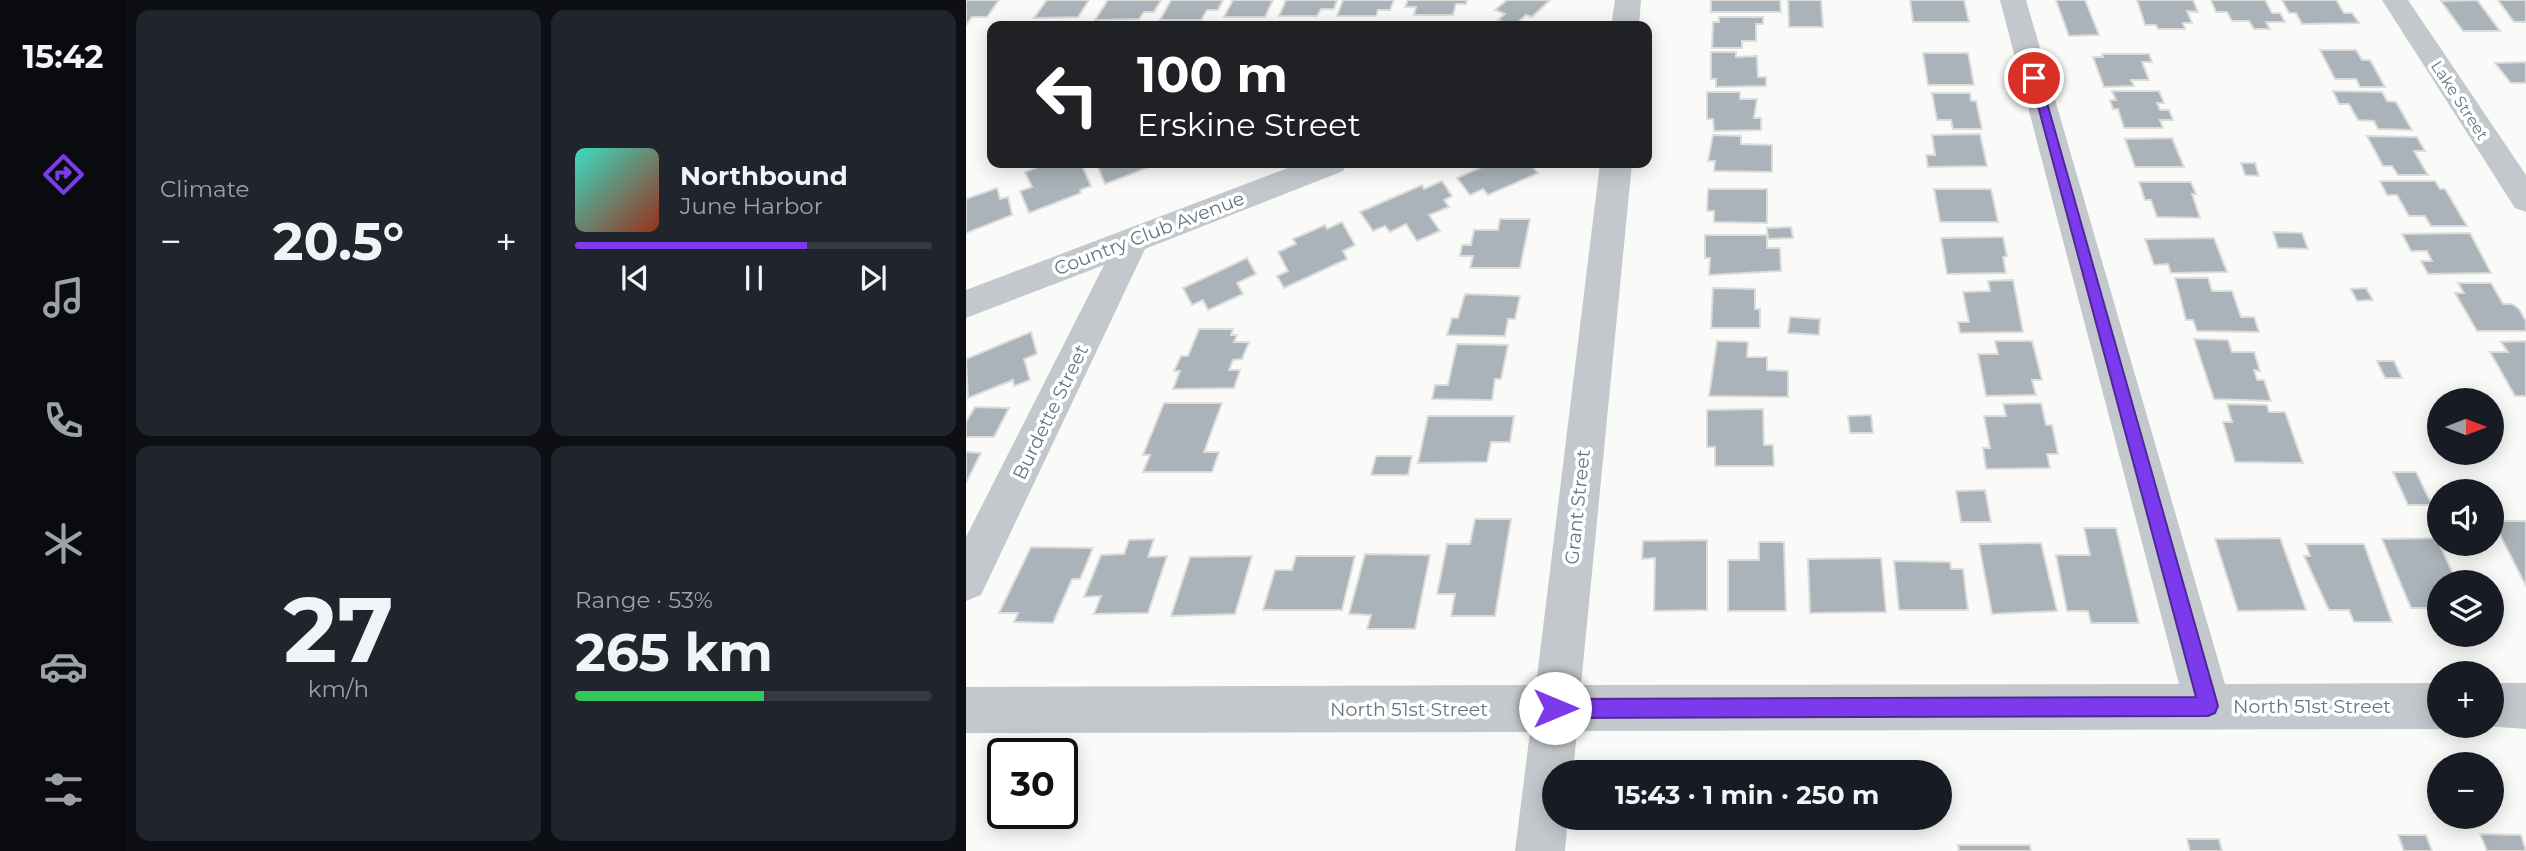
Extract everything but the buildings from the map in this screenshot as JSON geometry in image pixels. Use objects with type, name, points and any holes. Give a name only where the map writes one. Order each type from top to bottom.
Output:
[{"type":"street","points":[[1626,21],[1628,0]]},
{"type":"street","points":[[2013,0],[2208,706]]},
{"type":"street","name":"Lake Street","points":[[2395,0],[2526,200]]},
{"type":"street","name":"Country Club Avenue","points":[[966,304],[1319,168]]},
{"type":"street","name":"Grant Street","points":[[1540,851],[1615,168]]},
{"type":"street","name":"Burdette Street","points":[[966,581],[1110,290],[1130,241]]},
{"type":"street","name":"North 51st Street","points":[[966,710],[2427,706]]},
{"type":"street","points":[[2504,706],[2526,706]]},
{"type":"route","points":[[1555,708],[2208,706],[2034,78]]}]
